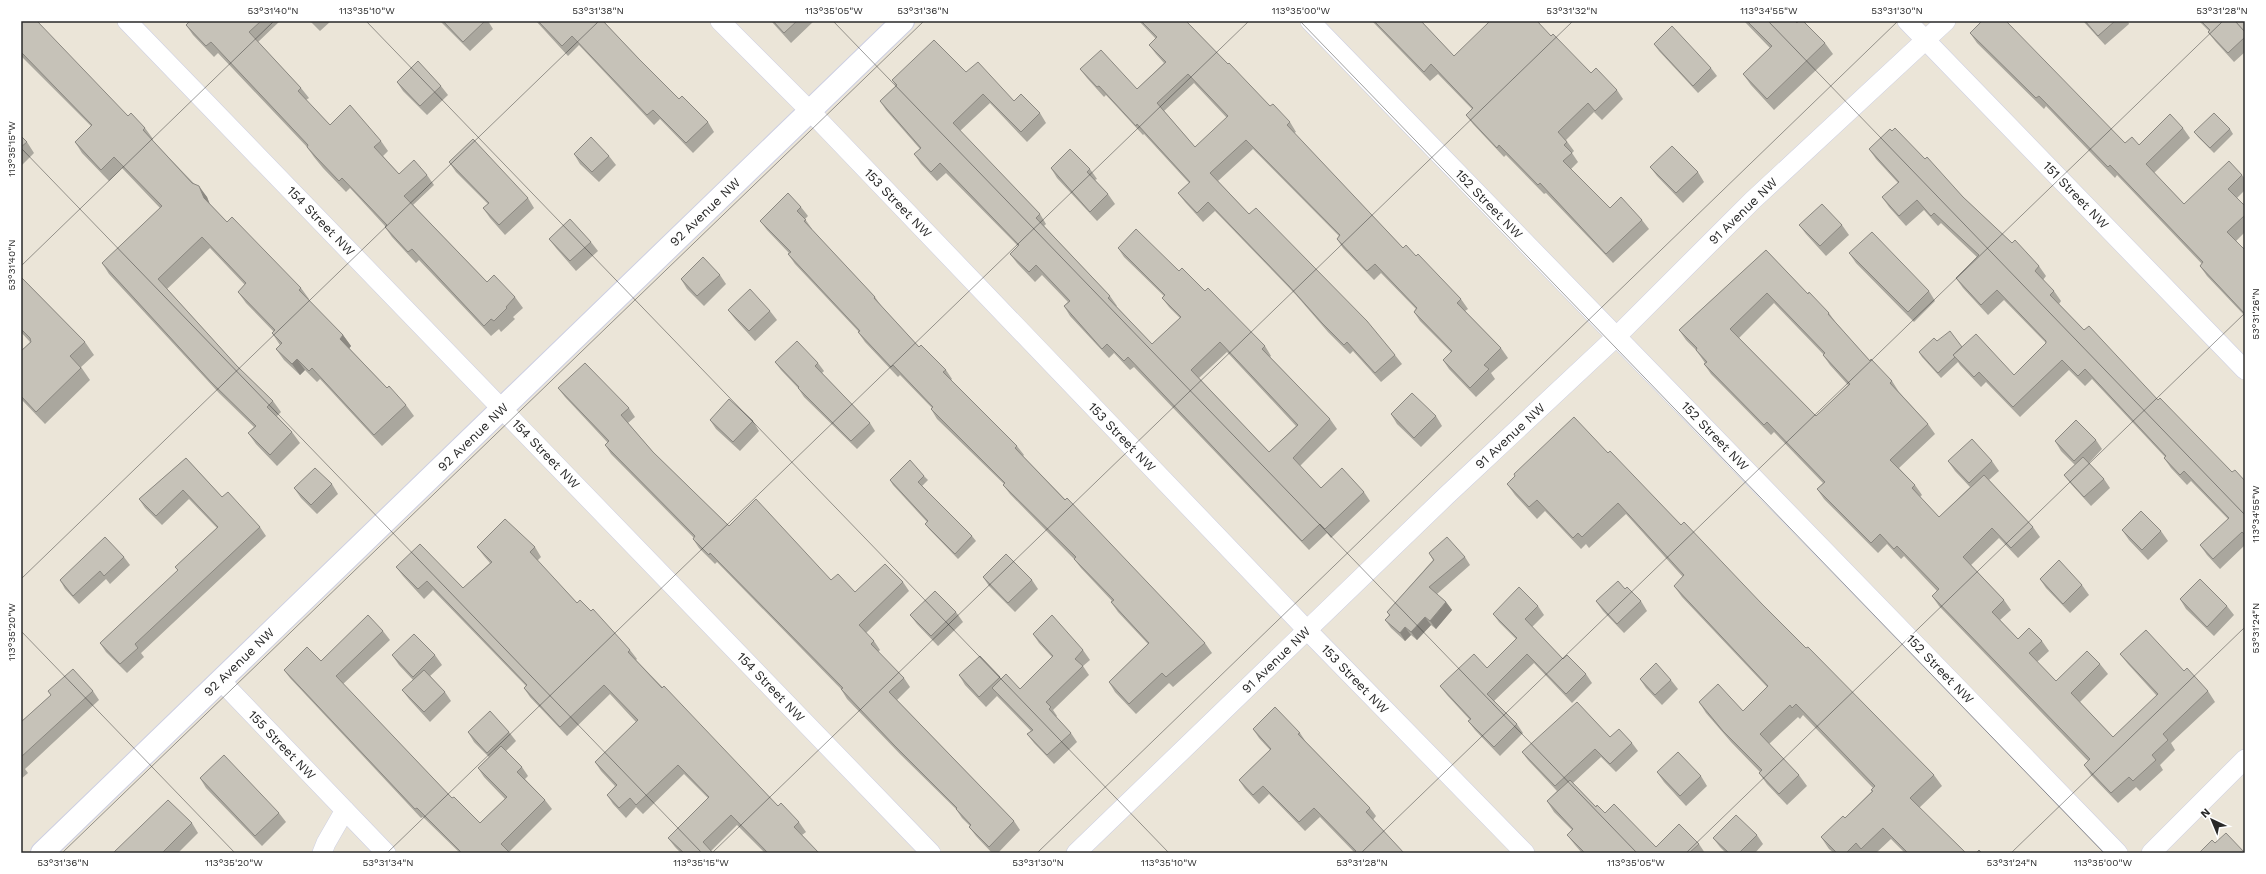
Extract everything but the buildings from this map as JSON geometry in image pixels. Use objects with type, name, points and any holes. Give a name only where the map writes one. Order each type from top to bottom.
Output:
[{"type":"street","name":"154 Street NW","points":[[127,21],[931,853]]},
{"type":"street","name":"153 Street NW","points":[[720,21],[811,112],[1307,630],[1525,853]]},
{"type":"street","name":"92 Avenue NW","points":[[42,853],[811,112],[903,21]]},
{"type":"street","name":"152 Street NW","points":[[1310,21],[2118,853]]},
{"type":"street","name":"151 Street NW","points":[[1907,21],[2245,370]]},
{"type":"street","name":"91 Avenue NW","points":[[1076,853],[1446,496],[1617,336],[1752,201],[1946,21]]},
{"type":"street","name":"155 Street NW","points":[[220,680],[386,853]]},
{"type":"street","points":[[2151,853],[2245,759]]},
{"type":"street","points":[[322,853],[345,810]]}]
